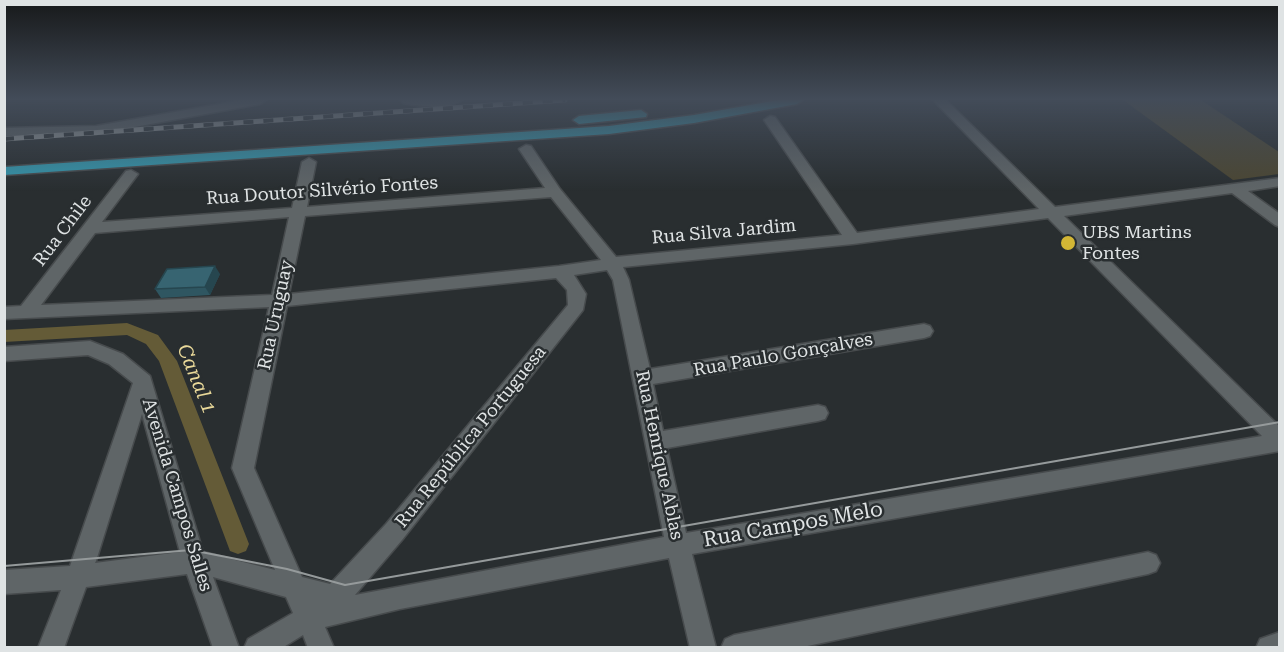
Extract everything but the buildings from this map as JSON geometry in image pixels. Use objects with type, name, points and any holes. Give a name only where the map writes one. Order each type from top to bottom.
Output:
[{"type":"main road","points":[[4,160],[423,130]]},
{"type":"main road","points":[[4,171],[603,130]]},
{"type":"street","points":[[4,132],[63,133],[85,130]]},
{"type":"street","points":[[777,130],[853,239]]},
{"type":"street","points":[[969,130],[1280,442]]},
{"type":"street","name":"Rua Henrique Ablas","points":[[526,149],[555,192],[612,263],[621,280],[678,545],[703,648]]},
{"type":"street","name":"Rua Uruguay","points":[[295,588],[243,468],[309,162]]},
{"type":"street","name":"Rua Chile","points":[[27,311],[131,174]]},
{"type":"street","name":"Rua Silva Jardim","points":[[4,313],[279,301],[559,272],[612,263],[853,239],[1280,182]]},
{"type":"street","points":[[1234,188],[1280,222]]},
{"type":"street","name":"Rua Doutor Silvério Fontes","points":[[91,228],[555,192]]},
{"type":"street","name":"Rua República Portuguesa","points":[[335,597],[394,532],[577,306],[578,291],[574,283],[559,272]]},
{"type":"street","name":"Rua Paulo Gonçalves","points":[[643,378],[924,331]]},
{"type":"street","name":"Avenida Campos Salles","points":[[4,354],[90,348],[116,359],[142,381],[196,561],[226,648]]},
{"type":"street","points":[[51,648],[142,381]]},
{"type":"street","points":[[656,441],[818,413]]},
{"type":"street","name":"Rua Campos Melo","points":[[257,648],[308,618],[361,605],[678,545],[1280,442]]},
{"type":"street","points":[[4,582],[77,577],[196,561],[361,605]]},
{"type":"street","points":[[734,648],[1148,563]]},
{"type":"street","points":[[295,588],[321,648]]},
{"type":"street","points":[[1269,648],[1280,645]]},
{"type":"shaded area","points":[[1165,130],[1247,130],[1279,152],[1279,174],[1233,180]]},
{"type":"waterway","name":"Canal 1","points":[[4,336],[127,329],[142,334],[156,343],[168,361],[238,544]]},
{"type":"tram line","points":[[4,566],[191,550],[287,569],[345,585],[1280,422]]},
{"type":"railway","points":[[4,139],[127,130]]},
{"type":"place","name":"UBS Martins Fontes","points":[[1068,243]]}]
